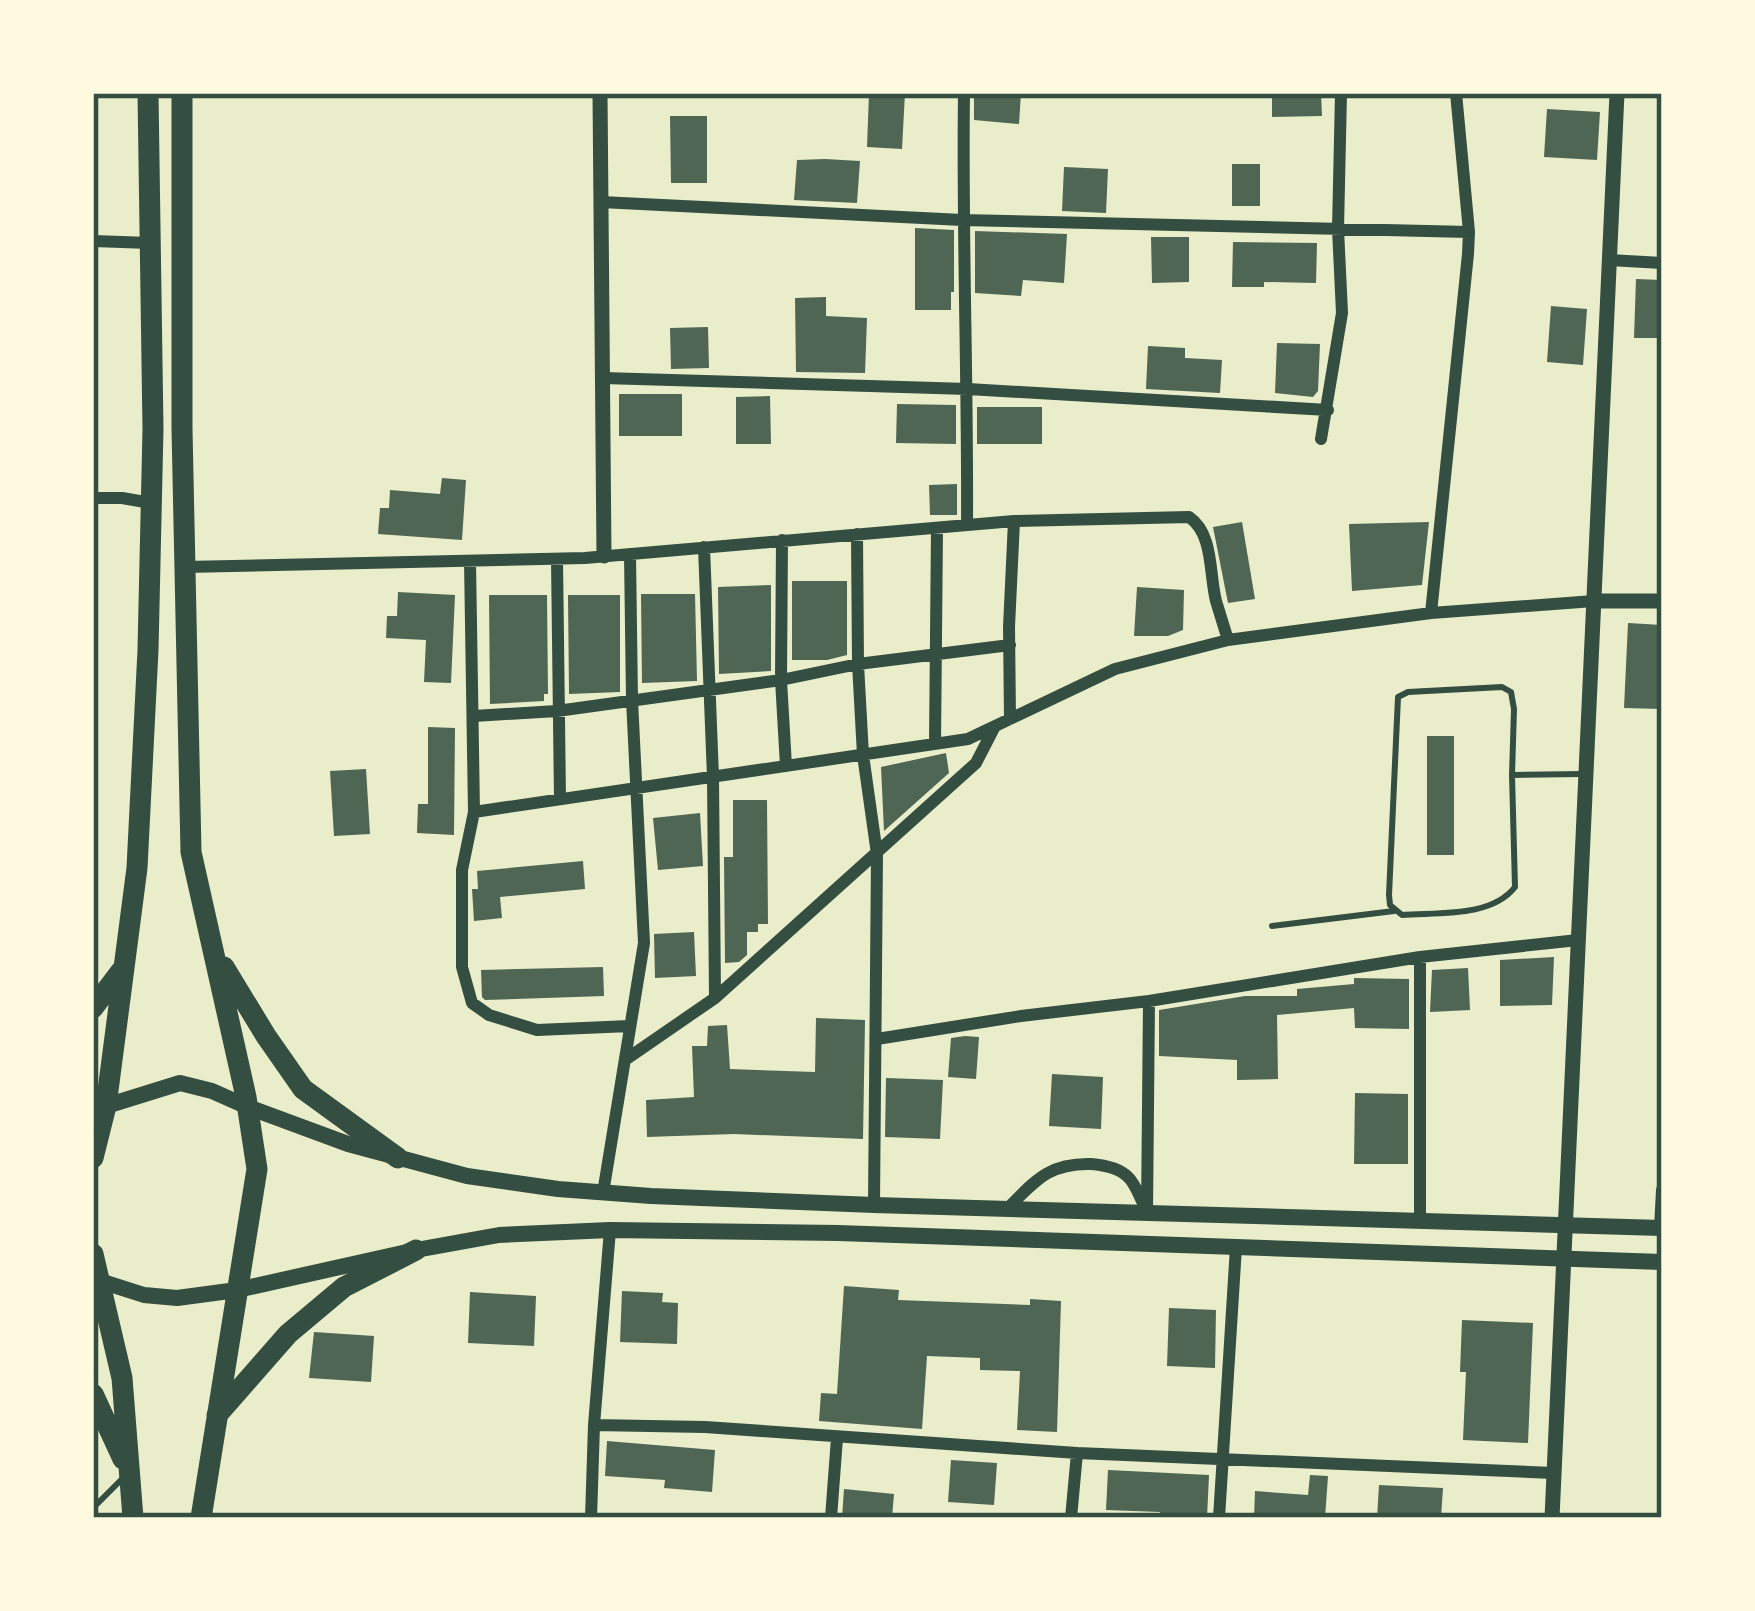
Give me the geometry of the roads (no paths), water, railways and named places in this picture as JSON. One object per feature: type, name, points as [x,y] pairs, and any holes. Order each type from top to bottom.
[{"type":"highway","points":[[93,1158],[137,868],[153,429],[148,93]]},
{"type":"highway","points":[[182,93],[191,852],[248,1107],[257,1169],[201,1518]]},
{"type":"highway","points":[[212,948],[303,1089],[398,1158]]},
{"type":"highway","points":[[93,1008],[125,966]]},
{"type":"highway","points":[[216,1416],[288,1334],[344,1287],[416,1250]]},
{"type":"highway","points":[[93,1254],[95,1280],[122,1378],[133,1518]]},
{"type":"highway","points":[[93,1394],[129,1472]]},
{"type":"main road","points":[[100,1107],[180,1083],[348,1144],[467,1176],[558,1189],[874,1204],[1661,1228]]},
{"type":"main road","points":[[95,1280],[177,1298],[237,1290],[499,1235],[610,1230],[838,1233],[1662,1262]]},
{"type":"street","points":[[600,93],[604,556]]},
{"type":"street","points":[[964,93],[967,525]]},
{"type":"street","points":[[1321,439],[1342,314],[1338,229],[1341,93]]},
{"type":"street","points":[[1431,614],[1469,232],[1456,93]]},
{"type":"street","points":[[1552,1518],[1617,93]]},
{"type":"street","points":[[601,202],[962,220],[1469,232]]},
{"type":"street","points":[[93,241],[150,243]]},
{"type":"street","points":[[1609,260],[1662,263]]},
{"type":"street","points":[[603,378],[968,388],[1328,410]]},
{"type":"street","points":[[93,498],[151,503]]},
{"type":"street","points":[[185,567],[557,559],[1014,521],[1189,517],[1205,538],[1228,640]]},
{"type":"street","points":[[1010,719],[1014,521]]},
{"type":"street","points":[[935,744],[937,528]]},
{"type":"street","points":[[856,534],[857,664],[877,854],[874,1204]]},
{"type":"street","points":[[782,540],[786,766]]},
{"type":"street","points":[[704,547],[715,998]]},
{"type":"street","points":[[603,1192],[644,944],[630,554]]},
{"type":"street","points":[[557,559],[560,799]]},
{"type":"street","points":[[470,561],[473,812],[462,870],[462,967],[472,1003],[489,1015],[537,1030],[630,1026]]},
{"type":"street","points":[[473,812],[968,739],[1114,669],[1228,640],[1431,614],[1594,601],[1662,601]]},
{"type":"street","points":[[474,716],[557,711],[781,680],[857,664],[1010,646]]},
{"type":"street","points":[[625,1060],[715,998],[877,854],[976,763],[994,728]]},
{"type":"street","points":[[877,1039],[1420,957],[1578,940]]},
{"type":"street","points":[[1420,957],[1420,1221]]},
{"type":"street","points":[[1148,1212],[1149,1001]]},
{"type":"street","points":[[1008,1208],[1039,1177],[1058,1166],[1091,1164],[1105,1165],[1128,1177],[1148,1212]]},
{"type":"street","points":[[1661,1228],[1662,1190]]},
{"type":"street","points":[[591,1518],[610,1230]]},
{"type":"street","points":[[1219,1518],[1236,1247]]},
{"type":"street","points":[[594,1426],[705,1427],[1077,1453],[1553,1473]]},
{"type":"street","points":[[831,1518],[837,1438]]},
{"type":"street","points":[[1070,1518],[1077,1453]]},
{"type":"lane","points":[[1272,926],[1394,911],[1482,908],[1508,896],[1515,887],[1514,709],[1511,692],[1502,687],[1408,692],[1398,697],[1389,896],[1394,911]]},
{"type":"lane","points":[[1512,775],[1586,774]]},
{"type":"lane","points":[[93,1508],[129,1472]]}]
